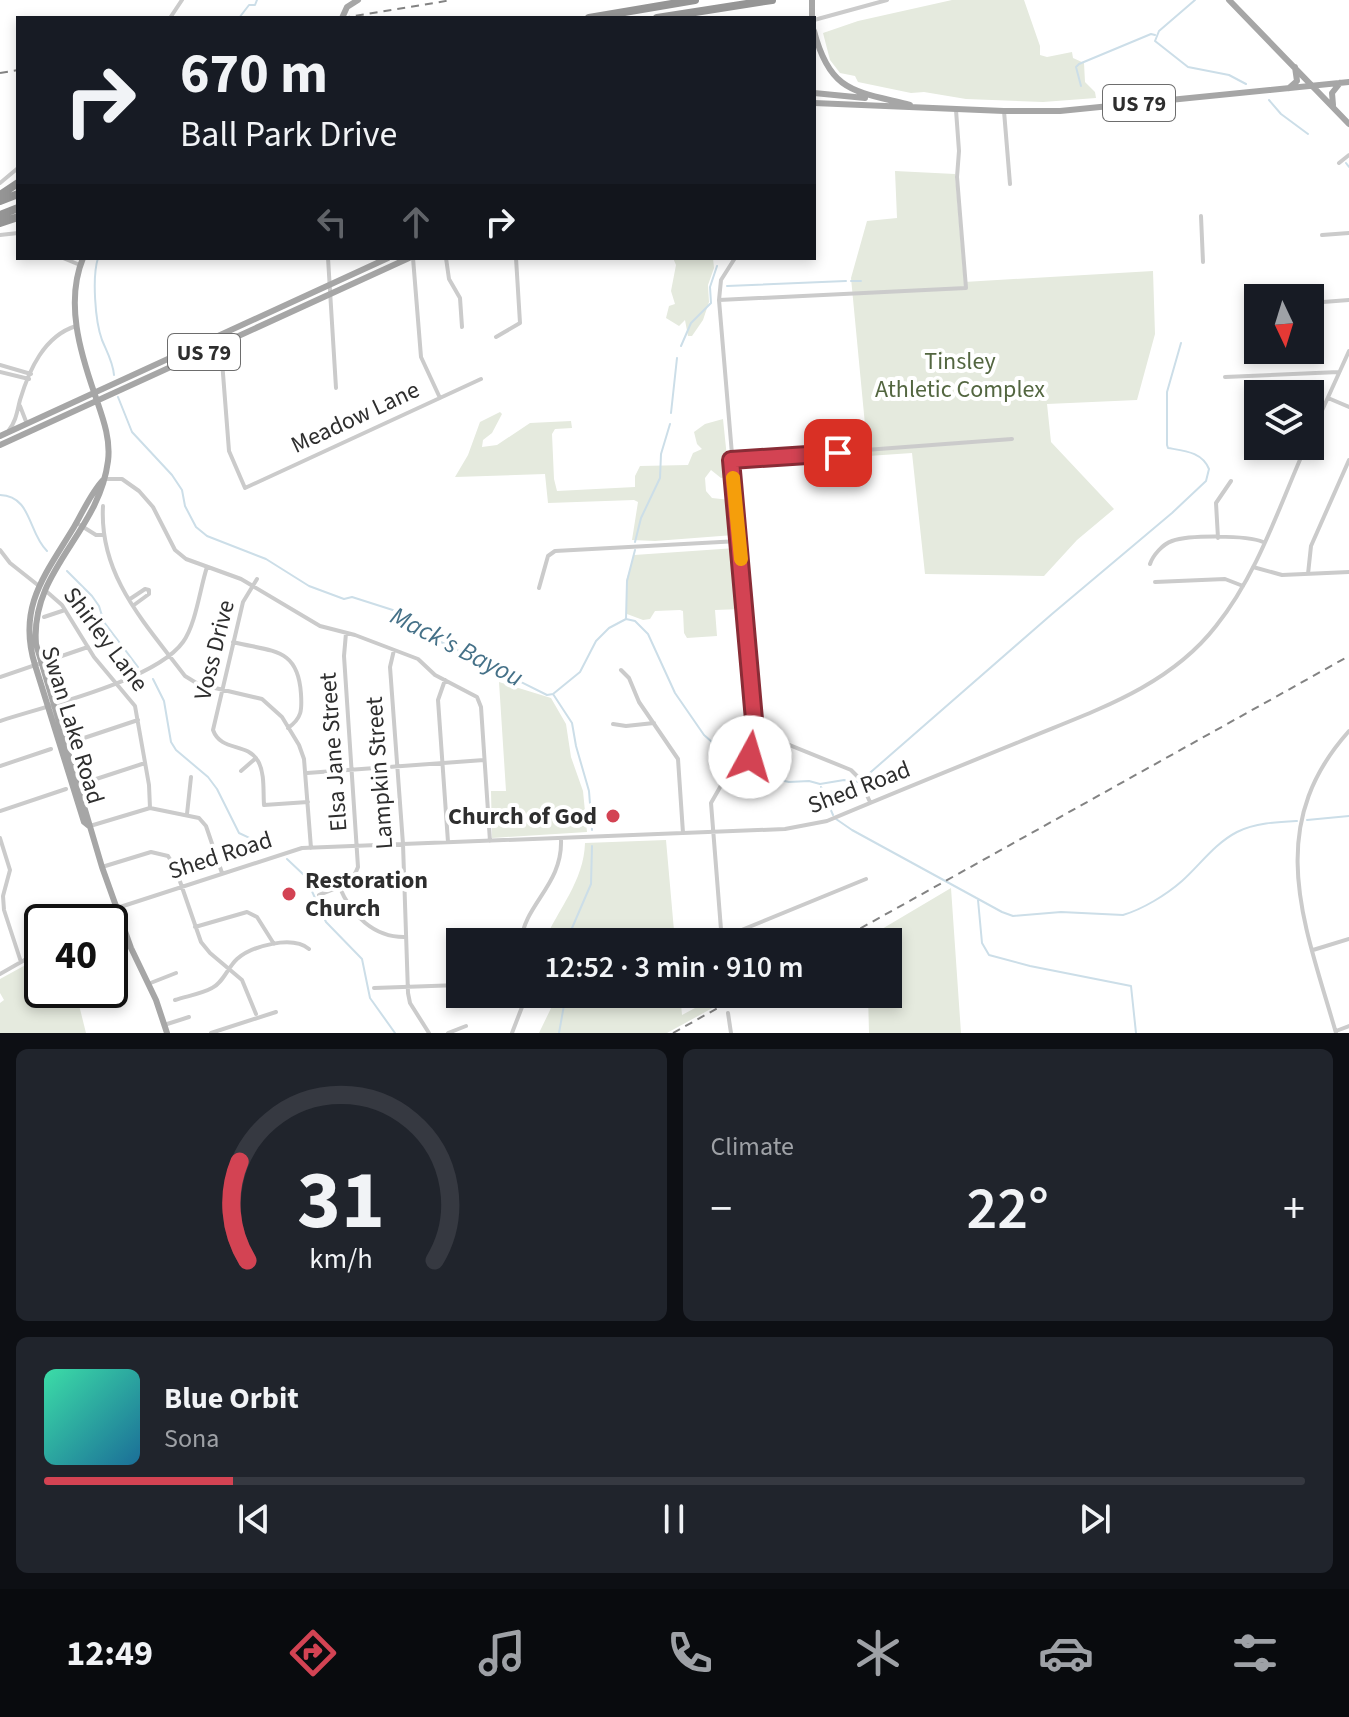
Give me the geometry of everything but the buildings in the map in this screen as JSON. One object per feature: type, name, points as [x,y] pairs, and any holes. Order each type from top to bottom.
[{"type":"highway","points":[[601,16],[695,0]]},
{"type":"highway","points":[[670,16],[772,0]]},
{"type":"main road","points":[[343,16],[347,7],[358,0]]},
{"type":"main road","points":[[1229,0],[1349,124]]},
{"type":"main road","points":[[816,37],[824,62],[843,83],[862,94],[910,105]]},
{"type":"main road","points":[[1288,88],[1297,81],[1295,67]]},
{"type":"main road","name":"US 79","points":[[816,103],[1004,111],[1079,110],[1349,82]]},
{"type":"main road","points":[[1334,108],[1332,93],[1341,83]]},
{"type":"main road","name":"US 79","points":[[816,93],[928,108]]},
{"type":"main road","name":"US 79","points":[[0,445],[221,344],[329,285],[384,260]]},
{"type":"main road","name":"US 79","points":[[2,436],[220,335],[330,294],[406,260]]},
{"type":"main road","points":[[41,587],[102,493],[108,463],[108,440],[76,326],[74,295],[82,262]]},
{"type":"main road","name":"Swan Lake Road","points":[[41,587],[35,624],[38,664],[84,822],[89,826],[116,904]]},
{"type":"main road","name":"Swan Lake Road","points":[[128,939],[167,1033]]},
{"type":"street","points":[[816,18],[887,0]]},
{"type":"street","points":[[719,300],[966,288],[957,177],[956,109]]},
{"type":"street","points":[[1004,111],[1010,184]]},
{"type":"street","points":[[1339,163],[1349,155]]},
{"type":"street","points":[[0,183],[16,170]]},
{"type":"street","points":[[1201,216],[1203,262]]},
{"type":"street","points":[[1322,235],[1349,233]]},
{"type":"street","points":[[328,260],[336,388]]},
{"type":"street","points":[[411,260],[421,357],[440,398]]},
{"type":"street","points":[[446,260],[449,279],[460,298],[462,327]]},
{"type":"street","points":[[496,337],[520,323],[516,260]]},
{"type":"street","points":[[721,928],[711,809],[713,797],[723,782],[750,757],[755,731],[719,300],[721,280],[734,260]]},
{"type":"street","points":[[378,263],[382,270]]},
{"type":"street","points":[[1324,302],[1349,300]]},
{"type":"street","points":[[2,436],[15,420],[30,376],[49,341],[76,326]]},
{"type":"street","points":[[220,335],[221,344]]},
{"type":"street","name":"Meadow Lane","points":[[221,344],[229,451],[245,488],[481,379]]},
{"type":"street","points":[[194,347],[197,355]]},
{"type":"street","points":[[1324,407],[1349,351]]},
{"type":"street","points":[[0,365],[30,376]]},
{"type":"street","points":[[0,372],[30,376]]},
{"type":"street","points":[[1225,377],[1339,372]]},
{"type":"street","points":[[1328,398],[1349,407]]},
{"type":"street","points":[[20,403],[27,424]]},
{"type":"street","points":[[731,460],[1012,439]]},
{"type":"street","name":"Shed Road","points":[[128,904],[286,852],[311,848],[807,827],[1105,706],[1170,671],[1200,644],[1243,586],[1300,460]]},
{"type":"street","points":[[1308,574],[1311,546],[1349,460]]},
{"type":"street","points":[[104,479],[122,479],[139,491],[153,507],[175,550],[186,559],[241,579],[320,626],[418,659],[445,680],[473,694],[480,701],[490,841]]},
{"type":"street","points":[[1218,538],[1216,503],[1231,481]]},
{"type":"street","points":[[103,506],[103,535],[112,570],[169,656],[191,681],[268,702],[288,728],[302,752],[311,848]]},
{"type":"street","points":[[80,525],[96,535],[103,535]]},
{"type":"street","points":[[1150,564],[1154,555],[1173,541],[1249,537],[1264,542]]},
{"type":"street","points":[[539,588],[548,556],[555,551],[739,541]]},
{"type":"street","points":[[0,550],[10,563],[41,587]]},
{"type":"street","points":[[0,721],[147,672],[169,656],[189,633],[207,567]]},
{"type":"street","points":[[1253,567],[1274,574],[1349,572]]},
{"type":"street","name":"Voss Drive","points":[[256,758],[221,743],[216,737],[214,723],[243,602],[257,579]]},
{"type":"street","points":[[1155,582],[1225,579],[1243,586]]},
{"type":"street","name":"Shirley Lane","points":[[41,587],[65,610],[88,647],[132,701],[138,720],[150,808]]},
{"type":"street","points":[[44,617],[65,610]]},
{"type":"street","name":"Elsa Jane Street","points":[[339,886],[352,880],[357,872],[358,846],[344,649],[346,633]]},
{"type":"street","points":[[233,642],[283,655],[296,666],[300,678],[302,712],[288,728]]},
{"type":"street","points":[[0,677],[88,647]]},
{"type":"street","name":"Lampkin Street","points":[[394,650],[391,675],[403,844],[408,987],[410,1003],[429,1033]]},
{"type":"street","points":[[621,670],[629,678],[639,702],[678,759],[683,833]]},
{"type":"street","points":[[445,680],[438,700],[448,842]]},
{"type":"street","points":[[75,741],[138,720]]},
{"type":"street","points":[[613,724],[654,723]]},
{"type":"street","points":[[755,731],[851,770],[862,782],[870,802]]},
{"type":"street","points":[[1349,731],[1316,780],[1298,838],[1298,892],[1312,950],[1336,1032],[1349,1026]]},
{"type":"street","points":[[0,766],[51,749]]},
{"type":"street","points":[[241,771],[256,758],[262,770],[264,805],[308,802]]},
{"type":"street","points":[[306,773],[484,760]]},
{"type":"street","points":[[90,781],[145,763]]},
{"type":"street","points":[[187,814],[191,777]]},
{"type":"street","points":[[0,811],[66,789]]},
{"type":"street","points":[[89,826],[150,808],[199,818],[206,826],[222,873]]},
{"type":"street","points":[[0,838],[10,874],[2,905],[21,962]]},
{"type":"street","points":[[524,928],[560,862],[561,838]]},
{"type":"street","points":[[102,867],[143,853],[162,853],[174,863],[205,948],[245,985],[256,1014]]},
{"type":"street","points":[[750,928],[866,879]]},
{"type":"street","points":[[319,895],[339,886],[352,911],[379,933],[387,937],[406,937]]},
{"type":"street","points":[[195,927],[247,912],[257,917],[274,944]]},
{"type":"street","points":[[1312,950],[1349,939]]},
{"type":"street","points":[[175,1000],[213,988],[243,955],[274,944],[294,941],[309,949]]},
{"type":"street","points":[[0,974],[24,960]]},
{"type":"street","points":[[148,984],[176,973]]},
{"type":"street","points":[[374,988],[446,986]]},
{"type":"street","points":[[512,1033],[522,1008]]},
{"type":"street","points":[[211,1033],[276,1012]]},
{"type":"street","points":[[728,1013],[731,1033]]},
{"type":"street","points":[[164,1025],[189,1017]]},
{"type":"street","points":[[448,1033],[466,1026]]},
{"type":"green space","points":[[952,0],[1024,0],[1040,46],[1040,55],[1047,57],[1072,52],[1073,58],[1084,63],[1085,82],[1095,92],[1096,98],[1043,102],[911,93],[858,82],[855,76],[840,73],[830,60],[823,33],[858,21]]},
{"type":"green space","name":"Tinsley Athletic Complex","points":[[895,171],[955,174],[964,282],[1153,271],[1155,334],[1137,400],[1047,404],[1051,442],[1114,509],[1077,540],[1044,576],[925,574],[912,453],[868,456],[851,278],[867,221],[897,218]]},
{"type":"green space","points":[[674,260],[713,260],[714,268],[708,285],[709,302],[703,320],[692,336],[688,336],[685,320],[679,326],[666,318],[669,306],[675,304],[671,291],[676,265]]},
{"type":"green space","points":[[500,412],[502,414],[492,433],[483,440],[482,447],[497,445],[530,423],[571,421],[572,428],[555,429],[552,434],[557,491],[635,487],[635,476],[640,466],[688,465],[693,453],[702,449],[694,432],[705,424],[723,419],[729,477],[721,478],[711,470],[705,478],[706,491],[712,498],[730,500],[734,535],[632,540],[638,502],[634,500],[548,503],[545,474],[455,477],[468,455],[480,422]]},
{"type":"green space","points":[[736,548],[742,609],[715,610],[717,636],[687,638],[683,611],[680,610],[655,611],[650,619],[643,620],[627,614],[626,581],[634,555]]},
{"type":"green space","points":[[499,682],[551,698],[566,724],[571,757],[583,791],[587,832],[492,838],[491,791],[506,791]]},
{"type":"green space","points":[[666,840],[674,928],[551,928],[580,870],[585,843]]},
{"type":"green space","points":[[951,888],[961,1033],[869,1033],[868,1008],[902,1008],[902,928],[884,928]]},
{"type":"green space","points":[[24,966],[24,1008],[80,1008],[86,1033],[0,1033],[0,1003],[4,1000],[0,993],[0,979]]},
{"type":"green space","points":[[551,1008],[681,1008],[682,1015],[695,1008],[712,1008],[667,1033],[539,1033]]},
{"type":"waterway","name":"Mack's Bayou","points":[[241,16],[257,0]]},
{"type":"waterway","points":[[1195,0],[1159,31],[1155,41],[1188,67],[1229,75],[1246,84]]},
{"type":"waterway","points":[[1081,86],[1076,67],[1079,64],[1155,35]]},
{"type":"waterway","points":[[1269,100],[1281,114],[1308,134]]},
{"type":"waterway","points":[[1346,163],[1349,167]]},
{"type":"waterway","name":"Mack's Bayou","points":[[98,260],[95,299],[98,322],[114,375]]},
{"type":"waterway","points":[[681,346],[691,323],[711,303],[710,287],[717,266]]},
{"type":"waterway","points":[[727,286],[846,281]]},
{"type":"waterway","points":[[851,281],[861,281]]},
{"type":"waterway","points":[[864,778],[1206,481],[1209,469],[1202,459],[1192,453],[1168,448],[1167,445],[1167,392],[1181,343]]},
{"type":"waterway","points":[[671,413],[677,358]]},
{"type":"waterway","name":"Mack's Bayou","points":[[118,397],[132,432],[172,475],[182,490],[185,506],[196,527],[207,536],[266,559],[309,586],[344,599],[352,597],[399,612],[423,633],[547,695],[553,694],[572,723],[589,791],[592,830]]},
{"type":"waterway","points":[[635,542],[641,518],[660,478],[661,454],[670,424]]},
{"type":"waterway","name":"Mack's Bayou","points":[[0,495],[10,497],[24,508],[47,551]]},
{"type":"waterway","points":[[626,619],[627,581],[635,550]]},
{"type":"waterway","name":"Mack's Bayou","points":[[67,571],[92,596],[104,622],[138,667]]},
{"type":"waterway","points":[[553,694],[580,672],[596,641],[609,628],[626,619],[635,621],[648,634],[675,693],[704,735],[736,763]]},
{"type":"waterway","name":"Mack's Bayou","points":[[153,679],[164,701],[171,742],[176,750],[208,777],[239,833],[273,849]]},
{"type":"waterway","points":[[751,774],[789,782],[858,782]]},
{"type":"waterway","points":[[821,787],[833,815]]},
{"type":"waterway","points":[[1307,820],[1349,816]]},
{"type":"waterway","points":[[836,819],[1013,916],[1061,912],[1123,915],[1169,891],[1237,832],[1259,825],[1297,821]]},
{"type":"waterway","name":"Mack's Bayou","points":[[572,928],[591,884],[592,846]]},
{"type":"waterway","name":"Mack's Bayou","points":[[287,859],[305,876],[326,922],[362,959],[370,998],[395,1033]]},
{"type":"waterway","points":[[978,900],[982,943],[989,955],[1131,986],[1136,1033]]},
{"type":"waterway","name":"Mack's Bayou","points":[[559,1033],[563,1008]]},
{"type":"railway","points":[[354,16],[452,0]]},
{"type":"railway","points":[[0,73],[16,70]]},
{"type":"railway","points":[[861,928],[1349,656]]},
{"type":"railway","points":[[673,1033],[718,1008]]},
{"type":"slow traffic","points":[[733,478],[741,559]]},
{"type":"place","name":"Church of God","points":[[613,816]]},
{"type":"place","name":"Restoration Church","points":[[289,894]]},
{"type":"route","points":[[750,757],[756,739],[731,460],[838,453]]}]
